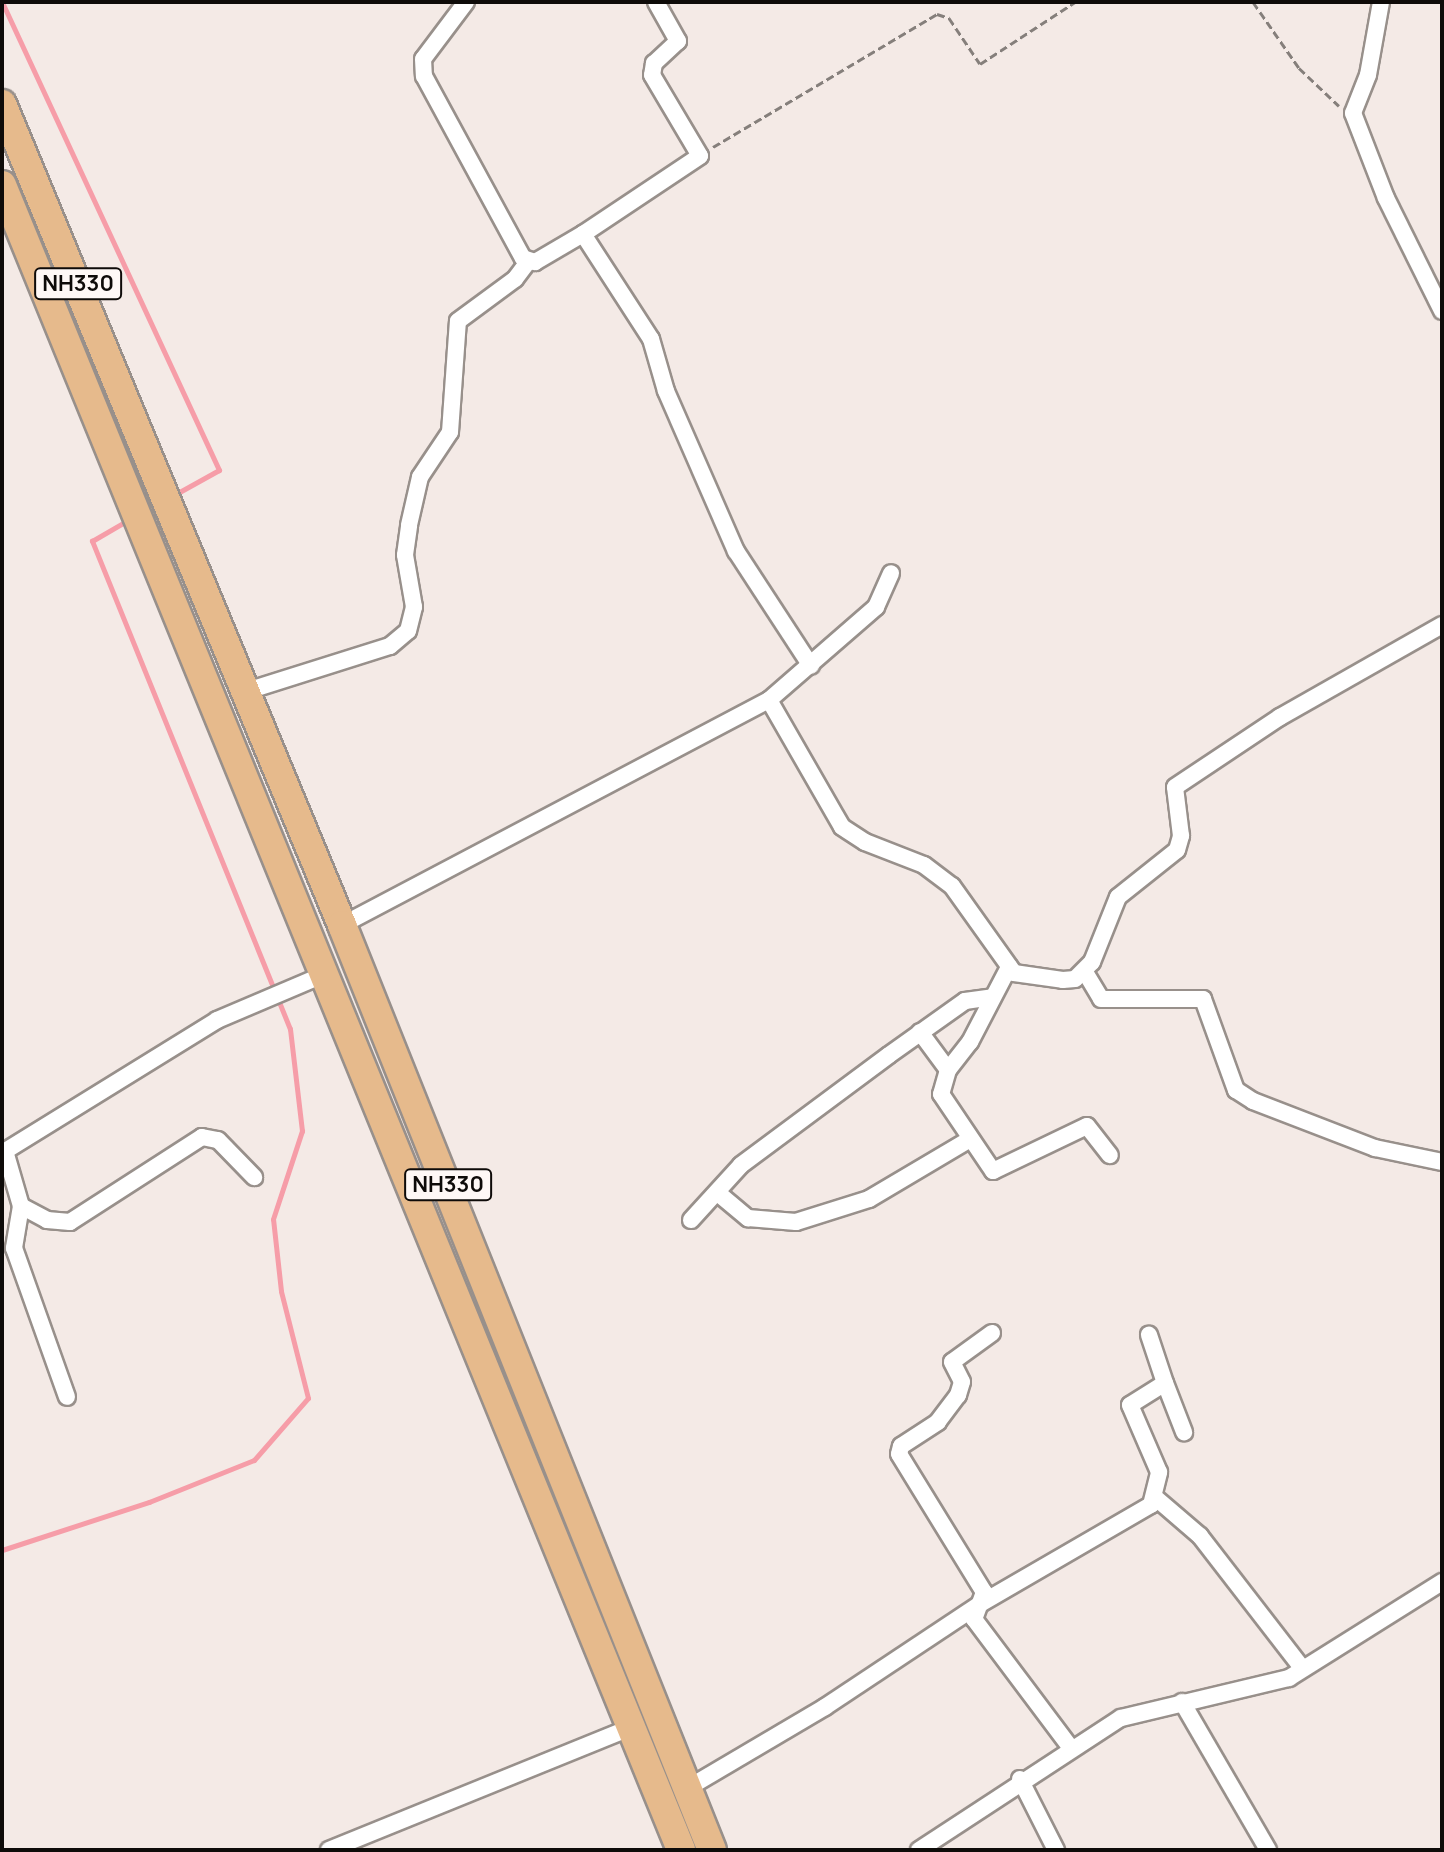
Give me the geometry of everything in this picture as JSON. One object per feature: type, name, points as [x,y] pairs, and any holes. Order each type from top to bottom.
[{"type":"highway","name":"NH330","points":[[2,104],[247,691],[712,1850]]},
{"type":"highway","name":"NH330","points":[[2,185],[143,538],[681,1850]]},
{"type":"street","points":[[466,2],[430,48],[422,68],[528,262]]},
{"type":"street","points":[[247,691],[390,646],[408,631],[414,621],[405,555],[409,525],[420,477],[450,432],[458,321],[515,279],[528,262],[583,234],[700,156],[652,75],[654,63],[678,41],[656,2]]},
{"type":"street","points":[[1381,2],[1368,75],[1353,115],[1386,198],[1442,311]]},
{"type":"street","points":[[583,234],[651,339],[666,391],[736,551],[811,666]]},
{"type":"street","points":[[342,925],[769,700],[876,607],[891,573]]},
{"type":"street","points":[[769,700],[842,827],[865,842],[924,865],[952,886],[1009,967],[1024,976],[1063,980],[1085,972],[1118,897],[1181,844],[1175,787],[1280,717],[1442,625]]},
{"type":"street","points":[[1009,967],[948,1070],[941,1094],[993,1171],[1087,1126],[1110,1155]]},
{"type":"street","points":[[1085,972],[1101,999],[1203,999],[1236,1090],[1253,1101],[1375,1148],[1442,1162]]},
{"type":"street","points":[[67,1397],[14,1248],[21,1206],[4,1152],[217,1020],[323,975]]},
{"type":"street","points":[[691,1220],[751,1157],[920,1032],[965,1001],[993,997]]},
{"type":"street","points":[[920,1032],[948,1070]]},
{"type":"street","points":[[21,1206],[47,1220],[70,1222],[202,1137],[218,1140],[254,1177]]},
{"type":"street","points":[[719,1194],[748,1218],[796,1222],[869,1199],[970,1139]]},
{"type":"street","points":[[992,1333],[952,1362],[962,1387],[942,1417],[899,1449],[984,1592],[974,1619],[1071,1748]]},
{"type":"street","points":[[1149,1335],[1184,1432]]},
{"type":"street","points":[[1157,1499],[1159,1472],[1130,1405],[1165,1383]]},
{"type":"street","points":[[686,1789],[825,1707],[980,1604],[1157,1499]]},
{"type":"street","points":[[1157,1499],[1200,1536],[1302,1668]]},
{"type":"street","points":[[919,1850],[1020,1779],[1121,1718],[1277,1682],[1442,1582]]},
{"type":"street","points":[[1182,1702],[1268,1850]]},
{"type":"street","points":[[329,1850],[632,1727]]},
{"type":"street","points":[[1020,1779],[1056,1850]]},
{"type":"path","points":[[700,156],[937,14],[949,18],[980,64],[1075,2]]},
{"type":"path","points":[[1253,2],[1299,68],[1320,91],[1353,115]]},
{"type":"waterway","points":[[2,2],[219,470],[174,495]]},
{"type":"waterway","points":[[2,1550],[149,1502],[254,1460],[308,1398],[281,1291],[273,1219],[302,1131],[290,1029],[92,541],[130,519]]}]
